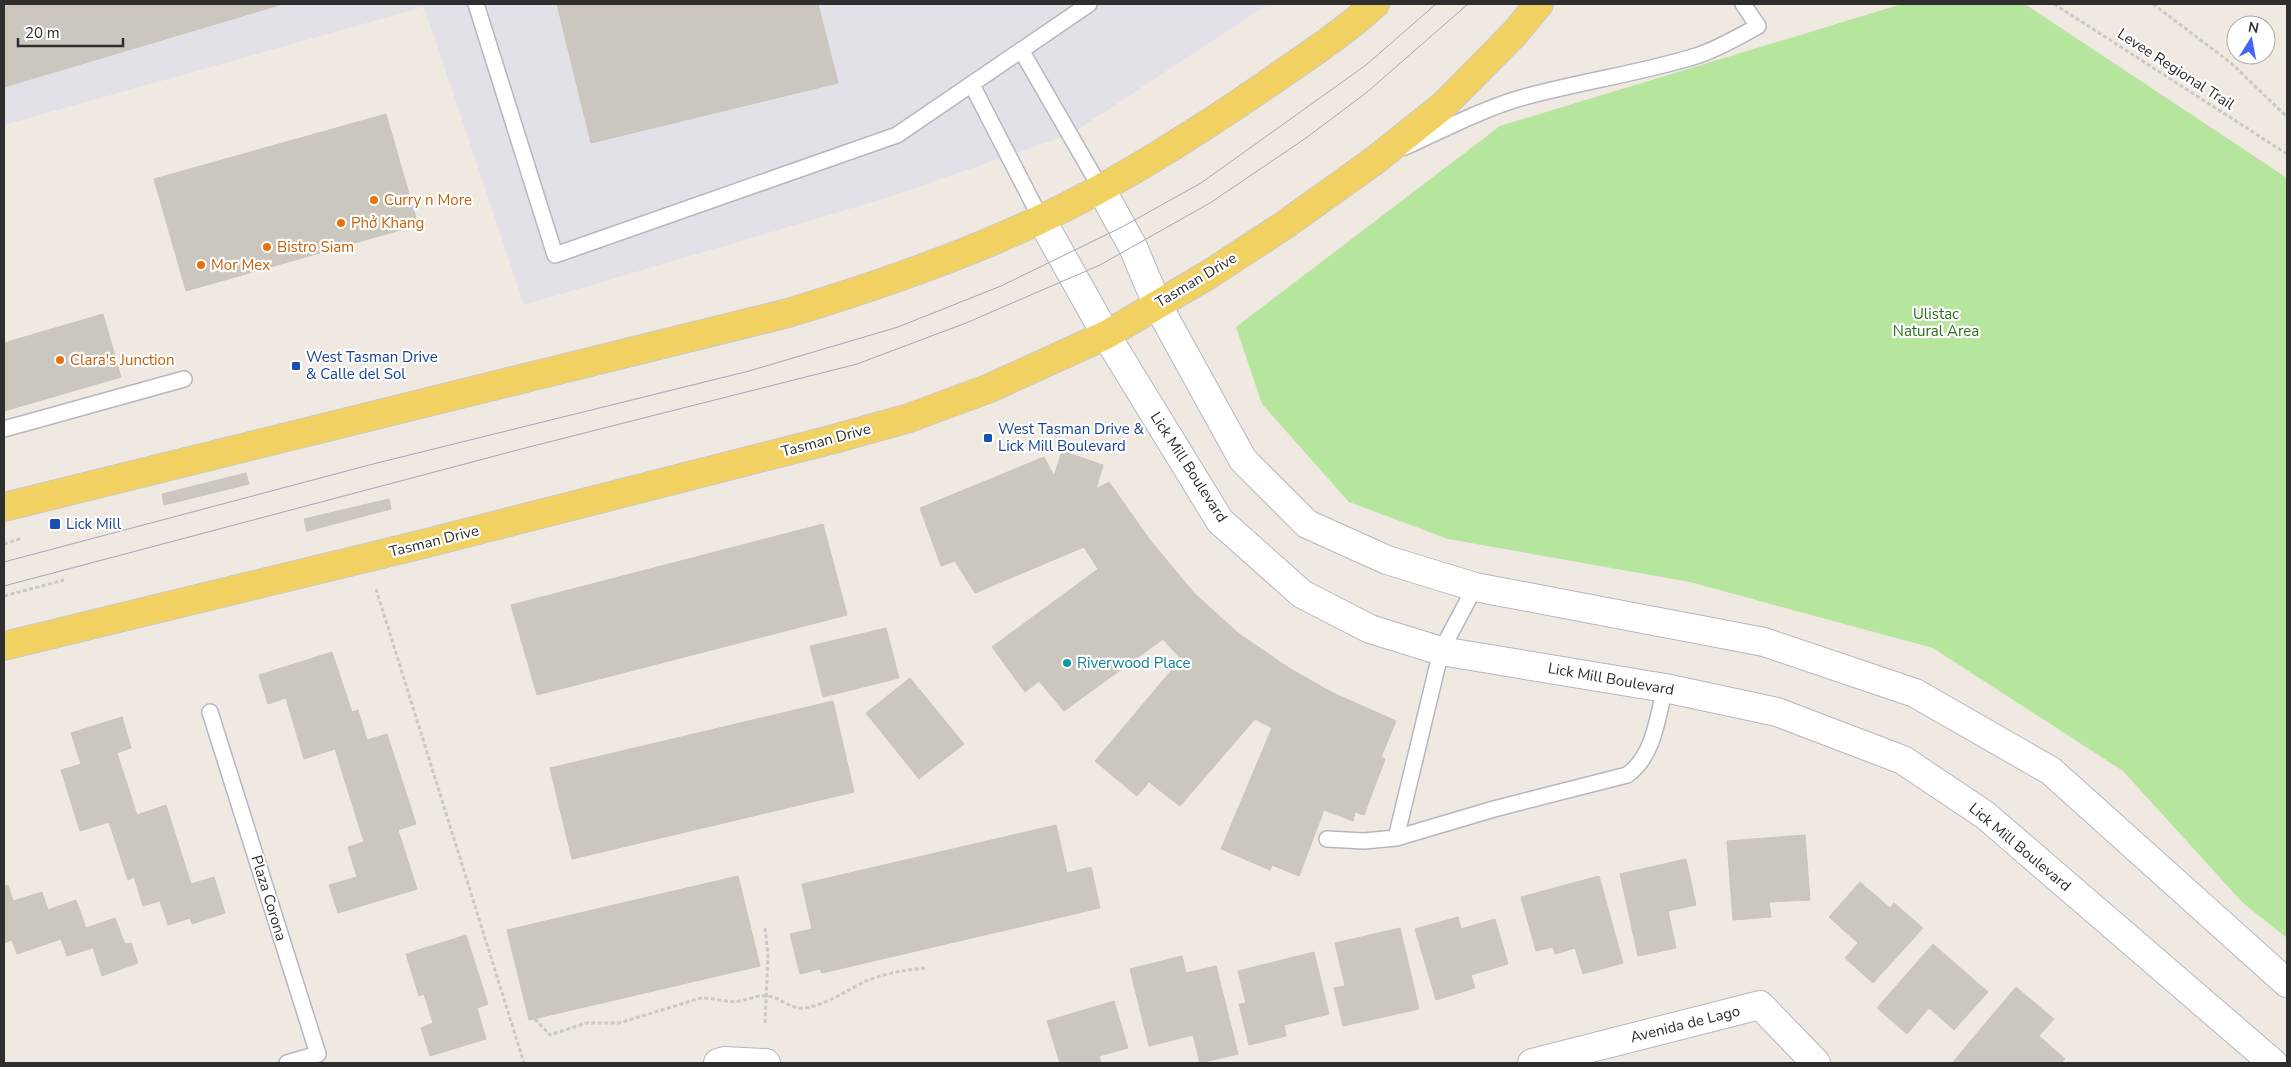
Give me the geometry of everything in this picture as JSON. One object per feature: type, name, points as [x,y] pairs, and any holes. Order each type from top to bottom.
[{"type":"main road","points":[[4,508],[788,313],[864,290],[935,264],[1041,219],[1212,122],[1301,60],[1375,4]]},
{"type":"main road","name":"Tasman Drive","points":[[4,646],[419,545],[852,434],[908,418],[990,388],[1106,335],[1208,275],[1283,226],[1374,161],[1444,105],[1514,34],[1539,4]]},
{"type":"main road","points":[[1100,187],[1133,247],[1157,304],[1244,460],[1307,524],[1387,560],[1475,588],[1764,642],[1915,693],[2051,771],[2287,983]]},
{"type":"main road","name":"Lick Mill Boulevard","points":[[1041,219],[1106,335],[1220,521],[1302,594],[1370,629],[1441,651],[1665,688],[1777,712],[1903,760],[1985,815],[2273,1063]]},
{"type":"main road","name":"Avenida de Lago","points":[[1532,1063],[1760,1005],[1816,1063]]},
{"type":"main road","points":[[718,1063],[724,1061],[766,1063]]},
{"type":"lane","points":[[476,4],[555,255],[897,135],[1089,4]]},
{"type":"lane","points":[[1374,161],[1487,110],[1526,96],[1697,56],[1727,44],[1758,26],[1743,4]]},
{"type":"lane","points":[[1021,50],[1100,187]]},
{"type":"lane","points":[[972,85],[1041,219]]},
{"type":"lane","points":[[4,429],[184,379]]},
{"type":"lane","points":[[1396,838],[1441,651],[1475,588]]},
{"type":"lane","points":[[1328,839],[1364,841],[1396,838],[1627,775],[1638,767],[1647,755],[1665,688]]},
{"type":"lane","name":"Plaza Corona","points":[[210,712],[318,1054],[287,1063]]},
{"type":"path","name":"Levee Regional Trail","points":[[2054,4],[2287,154]]},
{"type":"path","name":"Levee Regional Trail","points":[[2153,4],[2231,62],[2287,117]]},
{"type":"path","points":[[4,544],[26,537]]},
{"type":"path","points":[[4,596],[64,580]]},
{"type":"path","points":[[374,584],[524,1063]]},
{"type":"path","points":[[765,928],[768,955],[765,1025]]},
{"type":"path","points":[[535,1019],[550,1035],[586,1023],[619,1023],[701,998],[738,1002],[765,996],[779,999],[788,1006],[803,1008],[826,1002],[876,978],[898,970],[925,968]]},
{"type":"shaded area","points":[[4,4],[1268,4],[1071,134],[883,199],[524,305],[424,7],[4,125]]},
{"type":"green space","name":"Ulistac Natural Area","points":[[1902,4],[2025,4],[2287,178],[2287,938],[2243,903],[2123,771],[1933,648],[1690,582],[1448,539],[1349,502],[1262,404],[1236,327],[1500,126]]},
{"type":"building","points":[[4,4],[283,4],[4,87]]},
{"type":"building","points":[[557,4],[818,4],[838,83],[591,143]]},
{"type":"building","points":[[386,114],[418,225],[186,291],[154,179]]},
{"type":"building","name":"Clara's Junction","points":[[103,314],[121,377],[4,411],[4,343]]},
{"type":"building","name":"Riverwood Place","points":[[1062,451],[1103,465],[1096,489],[1109,482],[1150,540],[1194,593],[1238,633],[1289,668],[1331,692],[1396,721],[1381,757],[1385,759],[1364,815],[1355,812],[1353,821],[1324,810],[1299,876],[1272,865],[1270,870],[1221,849],[1272,728],[1255,719],[1180,806],[1149,782],[1137,796],[1095,761],[1181,659],[1163,639],[1064,711],[1039,681],[1025,692],[992,647],[1098,569],[1084,547],[975,593],[955,561],[941,566],[920,508],[1044,457],[1054,476]]},
{"type":"building","points":[[246,473],[249,484],[164,505],[162,494]]},
{"type":"building","points":[[389,499],[391,509],[307,531],[304,519]]},
{"type":"building","points":[[823,524],[847,615],[537,695],[511,605]]},
{"type":"building","points":[[886,628],[899,678],[823,697],[810,646]]},
{"type":"building","points":[[332,652],[352,712],[358,710],[367,740],[387,734],[416,824],[398,830],[417,889],[338,913],[329,885],[357,877],[348,847],[364,842],[335,749],[304,759],[286,698],[268,704],[259,675]]},
{"type":"building","points":[[910,678],[964,744],[919,779],[866,713]]},
{"type":"building","points":[[833,701],[854,792],[572,859],[550,768]]},
{"type":"building","points":[[122,717],[131,748],[117,753],[137,815],[166,805],[191,884],[214,877],[225,913],[192,924],[190,918],[168,925],[160,901],[143,906],[134,877],[128,880],[109,822],[80,831],[61,770],[81,764],[71,733]]},
{"type":"building","points":[[1056,825],[1067,873],[1091,867],[1100,908],[822,973],[820,969],[800,974],[790,934],[812,929],[802,884]]},
{"type":"building","points":[[1805,835],[1810,900],[1769,902],[1771,917],[1733,920],[1727,841]]},
{"type":"building","points":[[1686,859],[1696,905],[1668,911],[1676,948],[1638,956],[1620,874]]},
{"type":"building","points":[[738,876],[760,966],[529,1020],[507,930]]},
{"type":"building","points":[[1599,876],[1623,963],[1583,974],[1575,948],[1555,954],[1553,947],[1536,951],[1521,897]]},
{"type":"building","points":[[1860,882],[1890,908],[1894,903],[1923,928],[1873,983],[1845,958],[1858,943],[1829,917]]},
{"type":"building","points":[[8,885],[13,901],[42,892],[48,910],[76,900],[86,928],[115,918],[125,944],[131,943],[138,963],[102,976],[93,948],[67,956],[61,939],[17,954],[12,940],[4,943],[4,887]]},
{"type":"building","points":[[1458,917],[1461,929],[1495,919],[1508,964],[1471,975],[1475,988],[1436,1000],[1415,929]]},
{"type":"building","points":[[1400,928],[1419,1009],[1343,1026],[1334,988],[1345,986],[1335,943]]},
{"type":"building","points":[[466,935],[488,1004],[477,1008],[486,1039],[430,1056],[421,1028],[433,1023],[424,994],[419,996],[406,954]]},
{"type":"building","points":[[1933,944],[1988,992],[1954,1030],[1929,1008],[1907,1034],[1877,1008]]},
{"type":"building","points":[[1314,952],[1329,1014],[1284,1025],[1286,1036],[1249,1045],[1239,1004],[1246,1003],[1238,971]]},
{"type":"building","points":[[1182,956],[1186,973],[1216,966],[1238,1054],[1200,1063],[1193,1035],[1149,1046],[1130,969]]},
{"type":"building","points":[[2016,987],[2054,1019],[2039,1036],[2065,1059],[2061,1063],[1952,1063]]},
{"type":"building","points":[[1114,1001],[1128,1048],[1099,1056],[1101,1063],[1060,1063],[1047,1021]]},
{"type":"tram line","points":[[4,562],[373,464],[749,371],[898,327],[1001,286],[1122,227],[1201,183],[1366,65],[1436,4]]},
{"type":"tram line","points":[[4,586],[525,448],[857,364],[966,323],[1100,265],[1210,203],[1306,138],[1366,93],[1468,4]]},
{"type":"place","name":"Curry n More","points":[[374,200]]},
{"type":"place","name":"Phở Khang","points":[[341,223]]},
{"type":"place","name":"Bistro Siam","points":[[267,247]]},
{"type":"place","name":"Mor Mex","points":[[201,265]]},
{"type":"place","name":"Clara's Junction","points":[[60,360]]},
{"type":"place","name":"West Tasman Drive & Calle del Sol","points":[[296,366]]},
{"type":"place","name":"West Tasman Drive & Lick Mill Boulevard","points":[[988,438]]},
{"type":"place","name":"Lick Mill","points":[[55,524]]},
{"type":"place","name":"Riverwood Place","points":[[1067,663]]}]
